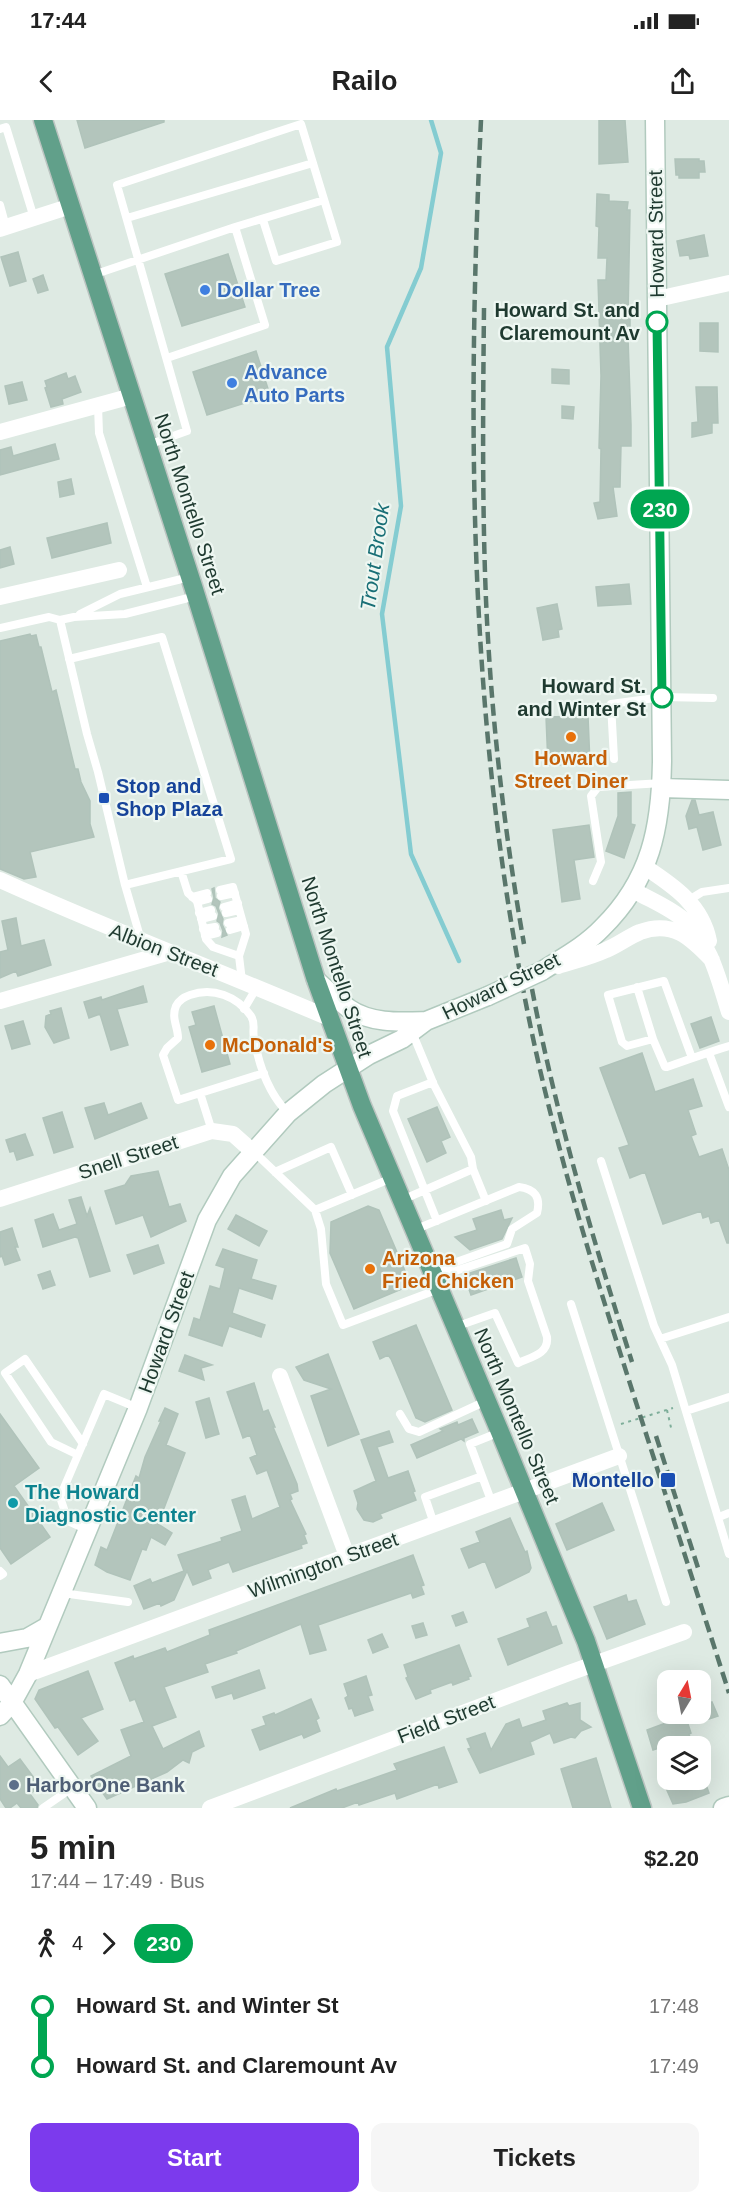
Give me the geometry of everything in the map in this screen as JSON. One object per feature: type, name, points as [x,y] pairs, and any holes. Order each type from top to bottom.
[{"type":"main road","name":"North Montello Street","points":[[44,120],[329,1018],[401,1200],[500,1432],[595,1664],[642,1808]]},
{"type":"main road","name":"Howard Street","points":[[6,1709],[28,1674],[88,1530],[138,1408],[207,1220],[222,1190],[252,1150],[288,1113],[347,1068],[419,1026],[542,971],[581,945],[601,929],[633,890],[645,867],[655,839],[662,785],[655,120]]},
{"type":"main road","points":[[662,785],[729,790]]},
{"type":"main road","points":[[316,980],[349,1008],[371,1018],[419,1026]]},
{"type":"main road","points":[[0,1643],[27,1638],[48,1626]]},
{"type":"main road","points":[[0,1685],[6,1709],[73,1788],[87,1808]]},
{"type":"main road","points":[[723,1808],[729,1806]]},
{"type":"street","points":[[3,228],[71,206]]},
{"type":"street","points":[[657,298],[729,283]]},
{"type":"street","points":[[0,432],[132,396]]},
{"type":"street","points":[[0,597],[119,570]]},
{"type":"street","points":[[645,867],[668,882],[689,900],[707,935],[712,960],[729,1012]]},
{"type":"street","name":"Albion Street","points":[[0,880],[78,916],[329,1018]]},
{"type":"street","points":[[633,890],[685,920],[696,933],[712,960]]},
{"type":"street","points":[[542,971],[607,950],[639,932],[654,929],[681,932],[694,941],[712,960]]},
{"type":"street","points":[[0,1001],[170,952]]},
{"type":"street","points":[[212,1131],[233,1134],[252,1150]]},
{"type":"street","name":"Snell Street","points":[[0,1199],[212,1131]]},
{"type":"street","points":[[280,1376],[347,1556]]},
{"type":"street","name":"Wilmington Street","points":[[28,1674],[619,1456]]},
{"type":"street","name":"Field Street","points":[[210,1808],[684,1632]]},
{"type":"lane","points":[[148,445],[187,431],[117,185],[301,124],[337,242],[276,261],[263,220]]},
{"type":"lane","points":[[3,126],[34,218]]},
{"type":"lane","points":[[127,218],[313,163]]},
{"type":"lane","points":[[93,275],[235,227],[324,200]]},
{"type":"lane","points":[[0,205],[3,228]]},
{"type":"lane","points":[[167,358],[265,324],[235,227]]},
{"type":"lane","points":[[98,406],[99,433],[147,587]]},
{"type":"lane","points":[[0,628],[49,617],[60,620],[74,616],[120,594],[190,577]]},
{"type":"lane","points":[[74,616],[125,614],[196,596]]},
{"type":"lane","points":[[60,620],[125,885],[141,940]]},
{"type":"lane","points":[[69,658],[162,637],[231,860],[125,885]]},
{"type":"lane","points":[[614,759],[611,704],[662,697],[713,698]]},
{"type":"lane","points":[[593,880],[601,862],[591,796],[598,787],[662,785]]},
{"type":"lane","points":[[181,871],[186,889],[195,899],[204,932],[213,946],[239,956]]},
{"type":"lane","points":[[689,900],[702,892],[729,888]]},
{"type":"lane","points":[[221,893],[234,890],[243,923],[245,939],[239,956],[250,984],[244,1009]]},
{"type":"lane","points":[[195,899],[208,896]]},
{"type":"lane","points":[[225,910],[239,906]]},
{"type":"lane","points":[[200,916],[212,913]]},
{"type":"lane","points":[[229,926],[243,923]]},
{"type":"lane","points":[[204,932],[216,930]]},
{"type":"lane","points":[[653,1039],[627,1046],[622,1042],[607,997],[609,994],[662,980],[666,983],[692,1058]]},
{"type":"lane","points":[[637,987],[663,1066],[667,1067],[729,1046]]},
{"type":"lane","points":[[264,1073],[178,1100],[163,1055],[178,1038],[174,1018],[176,1007],[182,998],[211,991],[225,996],[244,1009],[252,1018],[253,1036],[270,1090],[277,1103],[288,1113]]},
{"type":"lane","points":[[419,1026],[433,1082],[471,1157],[473,1169],[486,1201]]},
{"type":"lane","points":[[709,1053],[729,1107]]},
{"type":"lane","points":[[433,1082],[397,1096],[393,1111],[437,1221]]},
{"type":"lane","points":[[200,1093],[212,1131]]},
{"type":"lane","points":[[275,1172],[331,1148],[352,1195]]},
{"type":"lane","points":[[252,1150],[315,1210],[321,1229],[326,1284],[343,1325],[507,1244],[512,1229],[537,1213],[539,1204],[537,1195],[529,1188],[519,1187],[414,1231]]},
{"type":"lane","points":[[602,1161],[660,1339],[672,1365],[729,1554]]},
{"type":"lane","points":[[401,1200],[473,1169]]},
{"type":"lane","points":[[315,1210],[392,1178]]},
{"type":"lane","points":[[435,1279],[525,1248],[530,1264],[528,1281],[548,1341],[544,1352],[518,1363],[495,1313],[455,1327]]},
{"type":"lane","points":[[571,1304],[666,1602]]},
{"type":"lane","points":[[660,1339],[729,1317]]},
{"type":"lane","points":[[78,1455],[51,1442],[6,1373],[24,1359],[82,1444]]},
{"type":"lane","points":[[88,1530],[68,1521],[60,1497],[104,1394],[138,1408]]},
{"type":"lane","points":[[685,1407],[729,1397]]},
{"type":"lane","points":[[400,1414],[409,1429],[418,1432],[487,1401]]},
{"type":"lane","points":[[492,1503],[470,1444],[500,1432]]},
{"type":"lane","points":[[434,1524],[425,1497],[482,1476]]},
{"type":"lane","points":[[719,1516],[729,1513]]},
{"type":"lane","points":[[0,1571],[3,1574],[0,1576]]},
{"type":"lane","points":[[62,1593],[128,1602]]},
{"type":"lane","points":[[43,1808],[73,1788]]},
{"type":"path","points":[[610,1427],[666,1410],[685,1407]]},
{"type":"path","points":[[666,1410],[672,1432]]},
{"type":"building","points":[[77,120],[164,120],[164,122],[85,148]]},
{"type":"building","points":[[599,120],[625,120],[628,162],[599,164]]},
{"type":"building","points":[[675,159],[704,161],[705,172],[699,172],[699,178],[679,178],[679,175],[676,175]]},
{"type":"building","points":[[597,194],[609,195],[609,201],[628,202],[627,210],[630,210],[628,316],[630,316],[630,338],[628,338],[631,425],[631,446],[621,446],[620,487],[613,487],[617,516],[598,519],[594,503],[600,502],[601,449],[599,448],[601,376],[598,280],[606,280],[607,258],[598,258]]},
{"type":"building","points":[[704,235],[708,256],[690,259],[689,255],[680,256],[677,241]]},
{"type":"building","points":[[18,252],[26,281],[10,286],[1,257]]},
{"type":"building","name":"Dollar Tree","points":[[228,254],[245,307],[182,326],[165,274]]},
{"type":"building","points":[[43,275],[48,290],[38,293],[33,279]]},
{"type":"building","points":[[700,323],[718,323],[718,352],[700,351]]},
{"type":"building","name":"Advance Auto Parts","points":[[256,351],[270,395],[207,415],[193,372]]},
{"type":"building","points":[[552,369],[569,370],[569,384],[552,383]]},
{"type":"building","points":[[66,373],[68,379],[75,376],[81,392],[62,399],[63,404],[51,407],[45,381]]},
{"type":"building","points":[[22,382],[27,400],[9,404],[5,386]]},
{"type":"building","points":[[696,387],[717,387],[718,423],[712,423],[712,433],[692,437],[692,423],[698,422]]},
{"type":"building","points":[[562,406],[574,407],[573,419],[562,418]]},
{"type":"building","points":[[55,444],[59,459],[0,475],[0,450],[11,447],[13,456]]},
{"type":"building","points":[[71,479],[74,494],[60,497],[58,482]]},
{"type":"building","points":[[107,523],[111,543],[52,558],[47,538]]},
{"type":"building","points":[[10,547],[14,564],[0,568],[0,550]]},
{"type":"building","points":[[629,584],[631,604],[598,606],[596,587]]},
{"type":"building","points":[[557,604],[562,629],[558,630],[559,637],[543,640],[537,608]]},
{"type":"building","points":[[30,634],[31,636],[36,635],[52,692],[56,690],[75,769],[78,769],[90,801],[90,824],[94,837],[30,852],[36,877],[24,879],[0,869],[0,641]]},
{"type":"building","points":[[588,716],[590,764],[548,765],[546,717]]},
{"type":"building","points":[[631,792],[631,824],[635,825],[624,858],[606,851],[618,816],[618,793]]},
{"type":"building","points":[[692,800],[695,800],[699,815],[713,812],[721,845],[703,850],[697,827],[689,829],[686,816]]},
{"type":"building","points":[[589,825],[594,857],[574,860],[580,899],[562,902],[553,830]]},
{"type":"building","points":[[214,888],[215,898],[220,902],[218,908],[227,935],[222,937],[223,931],[217,921],[219,914],[216,906],[212,904],[214,898],[212,889]]},
{"type":"building","points":[[16,918],[21,946],[44,940],[51,965],[18,976],[16,971],[0,978],[0,952],[8,950],[2,921]]},
{"type":"building","points":[[143,986],[147,1002],[117,1009],[128,1045],[111,1050],[100,1014],[89,1018],[84,1002],[101,997],[102,1000]]},
{"type":"building","name":"McDonald's","points":[[214,1006],[230,1064],[202,1072],[189,1027],[196,1025],[192,1012]]},
{"type":"building","points":[[61,1008],[69,1038],[54,1043],[45,1027],[46,1016],[51,1014],[50,1011]]},
{"type":"building","points":[[711,1017],[719,1041],[700,1048],[691,1024]]},
{"type":"building","points":[[23,1021],[30,1044],[12,1049],[5,1026]]},
{"type":"building","points":[[642,1053],[655,1092],[693,1079],[702,1106],[688,1110],[696,1134],[691,1136],[699,1157],[722,1149],[729,1170],[729,1243],[727,1243],[719,1220],[711,1223],[709,1216],[703,1218],[701,1211],[663,1224],[645,1172],[630,1178],[619,1148],[629,1145],[600,1068]]},
{"type":"building","points":[[104,1103],[108,1115],[141,1103],[147,1118],[95,1139],[85,1108]]},
{"type":"building","points":[[437,1107],[450,1137],[441,1141],[446,1153],[427,1162],[408,1119]]},
{"type":"building","points":[[62,1112],[73,1147],[54,1153],[43,1118]]},
{"type":"building","points":[[25,1134],[33,1155],[17,1160],[14,1151],[10,1152],[6,1140]]},
{"type":"building","points":[[158,1171],[169,1207],[180,1204],[186,1221],[151,1237],[143,1215],[116,1224],[105,1191],[125,1185],[131,1176]]},
{"type":"building","points":[[81,1197],[87,1216],[90,1208],[110,1271],[90,1277],[78,1238],[43,1247],[35,1220],[53,1214],[59,1230],[77,1224],[69,1200]]},
{"type":"building","name":"Arizona Fried Chicken","points":[[368,1206],[379,1210],[411,1285],[354,1309],[330,1253],[331,1222]]},
{"type":"building","points":[[501,1210],[504,1220],[512,1218],[502,1239],[470,1250],[455,1237],[477,1230],[473,1219]]},
{"type":"building","points":[[236,1215],[267,1231],[259,1246],[228,1229]]},
{"type":"building","points":[[12,1228],[20,1260],[5,1265],[2,1256],[0,1257],[0,1232]]},
{"type":"building","points":[[158,1245],[164,1263],[134,1274],[127,1255]]},
{"type":"building","points":[[223,1249],[257,1260],[251,1279],[276,1286],[272,1299],[239,1288],[232,1313],[265,1325],[261,1337],[229,1326],[222,1346],[189,1335],[194,1318],[200,1320],[210,1286],[220,1289],[225,1268],[216,1265]]},
{"type":"building","points":[[516,1258],[522,1277],[471,1295],[464,1275]]},
{"type":"building","points":[[50,1271],[55,1285],[43,1289],[38,1275]]},
{"type":"building","points":[[416,1325],[452,1410],[425,1422],[416,1418],[391,1359],[388,1355],[380,1359],[373,1342]]},
{"type":"building","points":[[328,1354],[359,1434],[328,1446],[311,1396],[331,1389],[304,1380],[296,1367]]},
{"type":"building","points":[[185,1355],[212,1365],[201,1368],[204,1380],[179,1371]]},
{"type":"building","points":[[254,1383],[263,1412],[268,1410],[297,1484],[298,1491],[290,1494],[292,1499],[290,1500],[306,1534],[304,1535],[307,1543],[301,1545],[302,1548],[233,1572],[229,1562],[208,1570],[211,1578],[193,1585],[187,1571],[174,1600],[161,1606],[160,1603],[144,1609],[134,1586],[150,1579],[152,1583],[184,1571],[178,1555],[222,1541],[221,1538],[242,1531],[232,1500],[245,1496],[252,1519],[280,1507],[267,1470],[257,1474],[250,1458],[257,1455],[250,1435],[243,1438],[227,1392]]},
{"type":"building","points":[[209,1398],[219,1434],[206,1438],[196,1402]]},
{"type":"building","points":[[165,1408],[178,1414],[166,1445],[185,1453],[158,1524],[172,1533],[165,1545],[151,1537],[146,1550],[142,1549],[130,1580],[95,1565],[101,1547],[107,1550],[136,1476],[139,1478]]},
{"type":"building","name":"The Howard Diagnostic Center","points":[[0,1414],[39,1468],[14,1486],[50,1537],[11,1564],[0,1548]]},
{"type":"building","points":[[472,1419],[478,1432],[464,1438],[464,1441],[461,1439],[417,1458],[411,1445],[443,1431],[440,1429]]},
{"type":"building","points":[[389,1431],[393,1442],[377,1447],[388,1478],[408,1471],[416,1500],[380,1514],[382,1518],[373,1522],[364,1520],[357,1509],[358,1503],[354,1491],[376,1481],[361,1440]]},
{"type":"building","points":[[602,1503],[614,1530],[567,1550],[556,1524]]},
{"type":"building","points":[[510,1518],[525,1552],[527,1551],[531,1568],[529,1572],[496,1588],[485,1561],[469,1568],[461,1549],[480,1542],[476,1532]]},
{"type":"building","points":[[413,1555],[424,1585],[421,1586],[424,1594],[413,1598],[411,1593],[318,1625],[326,1650],[310,1654],[301,1624],[236,1651],[237,1653],[205,1664],[208,1672],[164,1687],[176,1717],[152,1726],[163,1749],[199,1731],[204,1746],[192,1752],[189,1763],[183,1760],[167,1772],[107,1799],[91,1776],[131,1756],[121,1730],[144,1722],[135,1699],[130,1701],[115,1663],[165,1648],[167,1652],[210,1635],[209,1630]]},
{"type":"building","points":[[626,1595],[628,1602],[636,1600],[645,1624],[607,1639],[594,1607]]},
{"type":"building","points":[[463,1612],[467,1622],[456,1626],[452,1616]]},
{"type":"building","points":[[546,1612],[552,1627],[556,1626],[562,1643],[508,1665],[498,1639],[530,1627],[527,1619]]},
{"type":"building","points":[[423,1623],[427,1635],[416,1638],[412,1626]]},
{"type":"building","points":[[382,1634],[388,1647],[373,1653],[368,1640]]},
{"type":"building","points":[[459,1645],[471,1676],[468,1677],[469,1679],[430,1690],[431,1693],[416,1699],[406,1678],[408,1677],[404,1665]]},
{"type":"building","points":[[259,1670],[265,1688],[234,1699],[232,1693],[216,1698],[212,1687]]},
{"type":"building","points":[[88,1671],[103,1709],[81,1718],[98,1741],[78,1755],[35,1699],[39,1690]]},
{"type":"building","points":[[366,1676],[372,1695],[368,1696],[373,1710],[355,1716],[352,1708],[349,1709],[345,1698],[348,1696],[344,1684]]},
{"type":"building","points":[[311,1699],[319,1718],[316,1720],[320,1731],[304,1738],[302,1734],[260,1750],[252,1730],[266,1725],[263,1717],[274,1713],[275,1715]]},
{"type":"building","points":[[711,1702],[718,1716],[711,1718]]},
{"type":"building","points":[[567,1703],[569,1706],[580,1703],[580,1720],[591,1727],[581,1731],[575,1738],[571,1737],[554,1743],[550,1733],[530,1742],[534,1754],[480,1773],[468,1749],[471,1748],[467,1739],[485,1733],[491,1750],[506,1724],[519,1719],[522,1728],[546,1720],[543,1711]]},
{"type":"building","points":[[663,1724],[688,1724],[691,1733],[690,1736],[657,1736],[657,1749],[653,1750],[647,1730]]},
{"type":"building","points":[[444,1747],[457,1782],[439,1788],[438,1784],[397,1799],[395,1793],[342,1808],[290,1808],[336,1789],[337,1791],[397,1770],[394,1764]]},
{"type":"building","points":[[0,1756],[8,1767],[20,1759],[40,1786],[30,1794],[38,1805],[37,1808],[21,1808],[17,1803],[6,1808],[0,1799]]},
{"type":"building","points":[[596,1758],[611,1808],[573,1808],[561,1769]]},
{"type":"building","points":[[667,1790],[708,1790],[709,1793],[686,1802],[673,1804]]},
{"type":"waterway","name":"Trout Brook","points":[[431,120],[441,153],[421,268],[387,347],[401,506],[382,614],[411,854],[459,961]]},
{"type":"railway","points":[[481,120],[474,342],[476,564],[493,785],[507,895],[536,1054],[560,1152],[588,1249],[729,1693]]},
{"type":"railway","points":[[484,308],[483,491],[488,643],[499,772],[524,944]]},
{"type":"railway","points":[[532,989],[552,1084],[576,1177],[632,1362]]},
{"type":"railway","points":[[656,1436],[699,1571]]},
{"type":"bus line","name":"230","points":[[657,322],[662,697]]},
{"type":"place","name":"Dollar Tree","points":[[205,290]]},
{"type":"place","name":"Howard St. and Claremount Av","points":[[657,322]]},
{"type":"place","name":"Advance Auto Parts","points":[[232,383]]},
{"type":"place","name":"Howard St. and Winter St","points":[[662,697]]},
{"type":"place","name":"Howard Street Diner","points":[[571,737]]},
{"type":"place","name":"Stop and Shop Plaza","points":[[104,798]]},
{"type":"place","name":"McDonald's","points":[[210,1045]]},
{"type":"place","name":"Arizona Fried Chicken","points":[[370,1269]]},
{"type":"place","name":"Montello","points":[[668,1480]]},
{"type":"place","name":"The Howard Diagnostic Center","points":[[13,1503]]},
{"type":"place","name":"HarborOne Bank","points":[[14,1785]]}]
